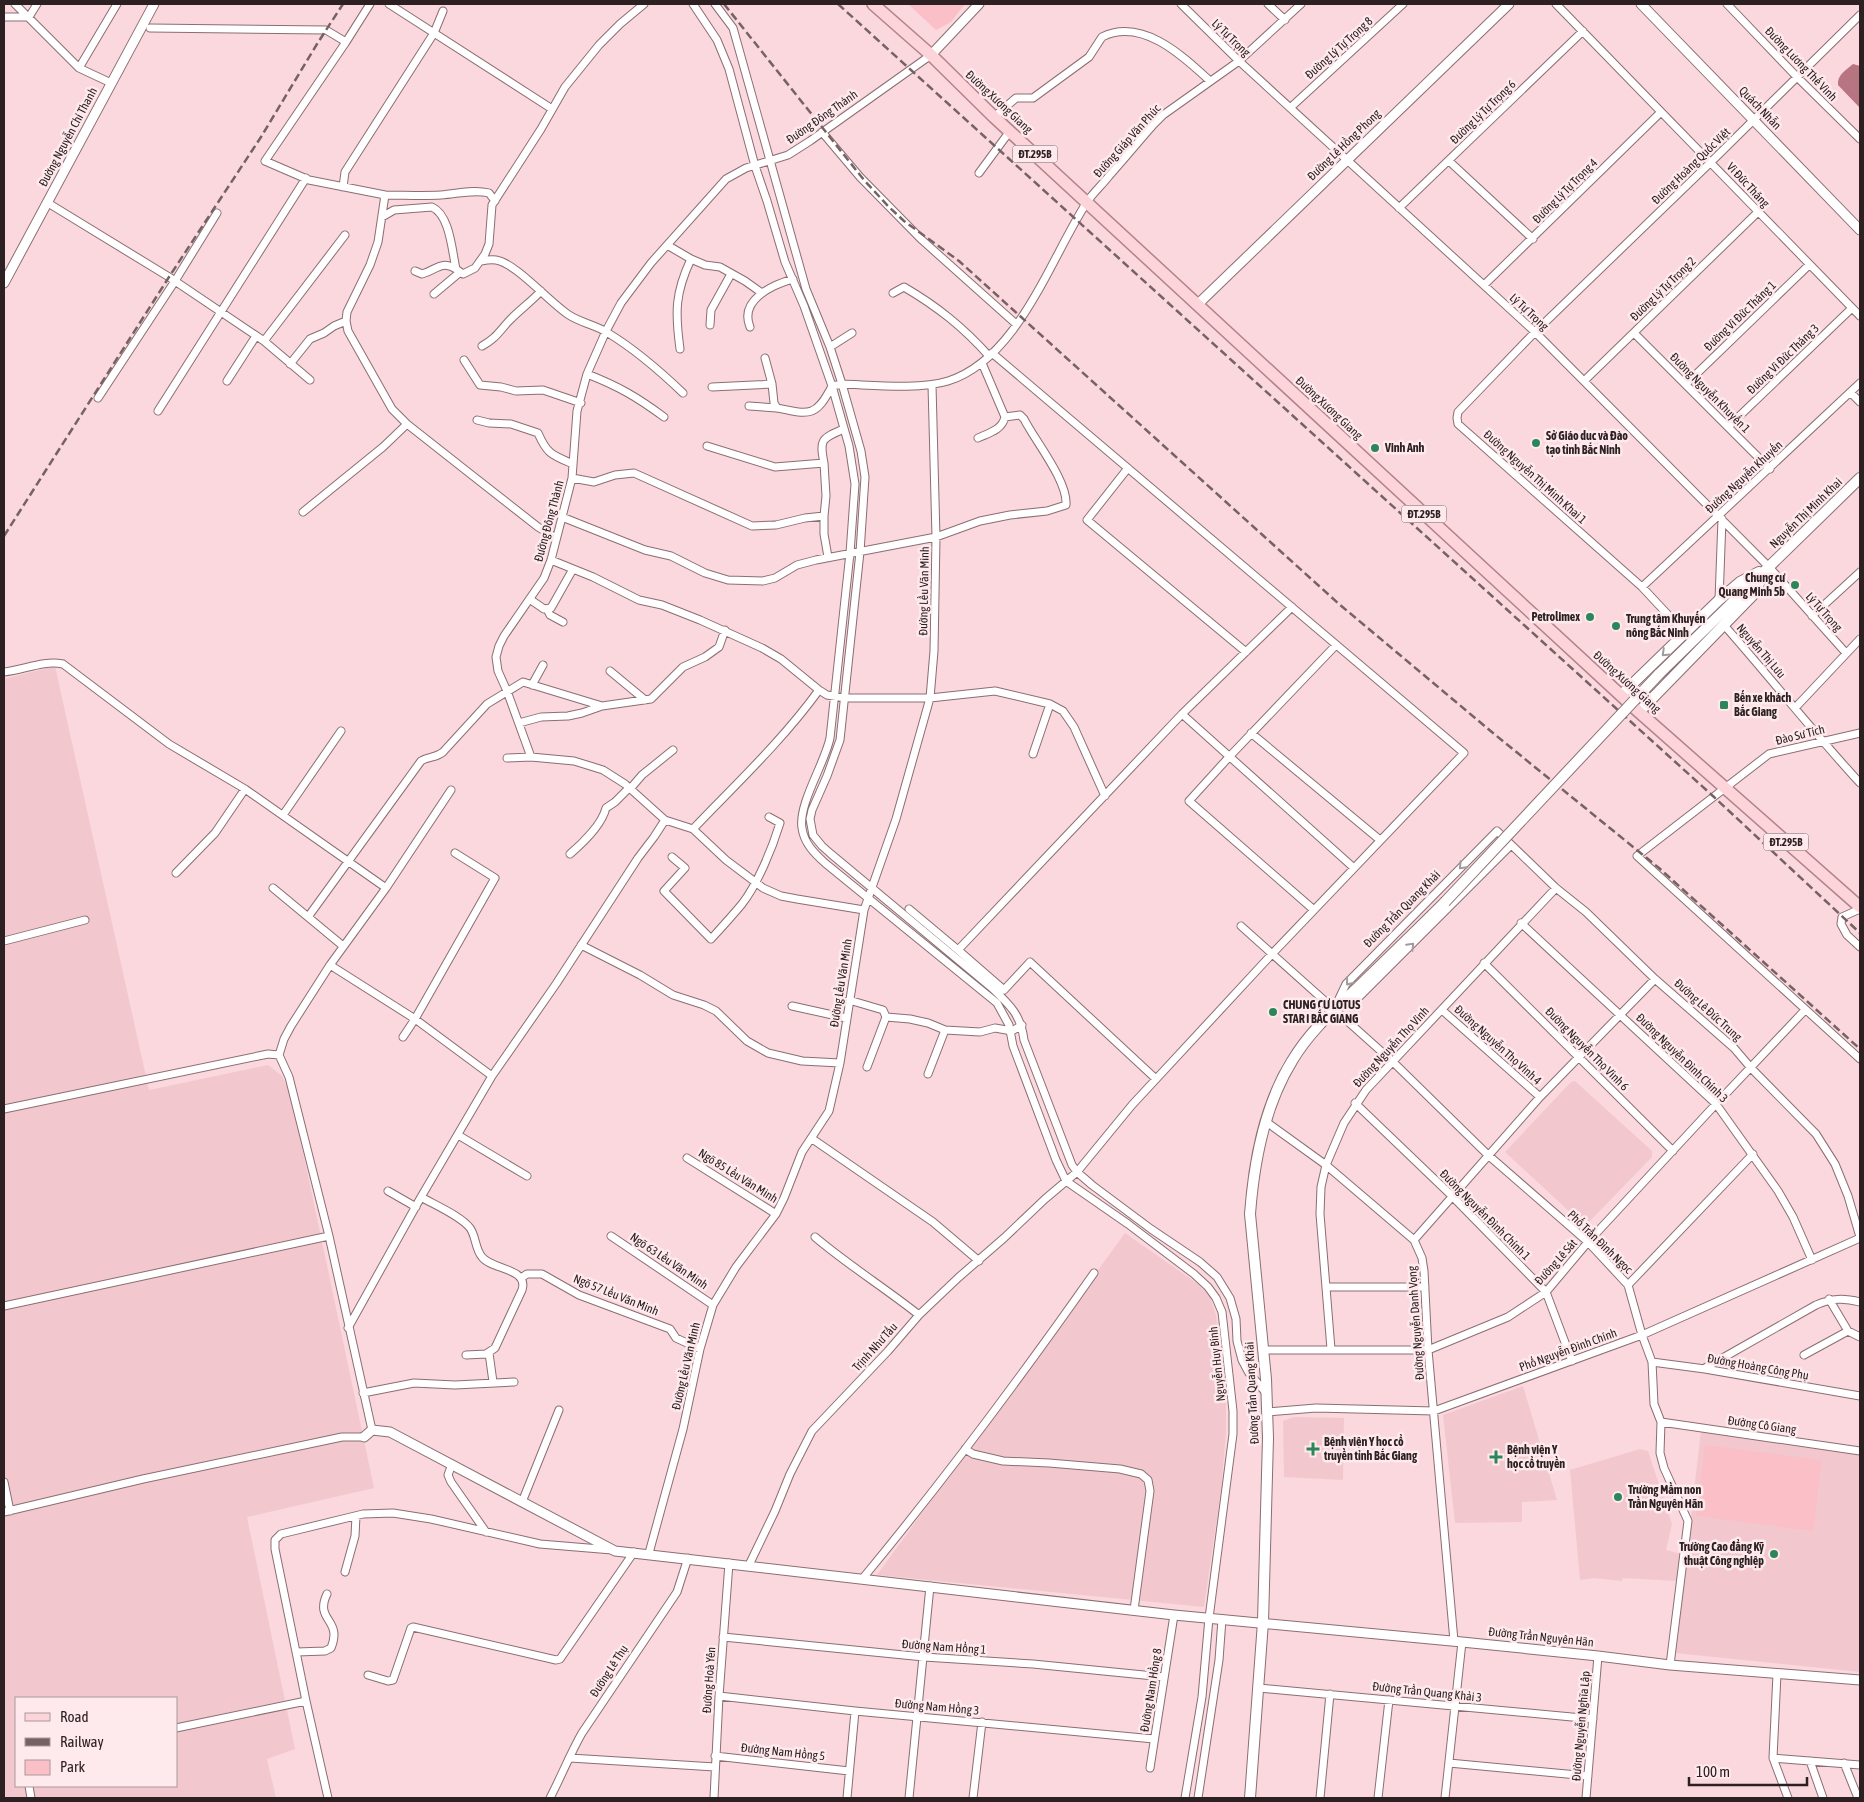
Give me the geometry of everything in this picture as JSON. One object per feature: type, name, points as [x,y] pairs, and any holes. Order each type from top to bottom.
[{"type":"main road","name":"Đường Xương Giang","points":[[873,4],[931,55],[994,117],[1088,201],[1639,712],[1860,908]]},
{"type":"main road","name":"Nguyễn Thị Minh Khai","points":[[1334,1010],[1445,902],[1659,674],[1860,478]]},
{"type":"main road","points":[[1621,695],[1740,582],[1769,567]]},
{"type":"main road","points":[[1639,712],[1752,596],[1769,567]]},
{"type":"main road","name":"Đường Trần Quang Khải","points":[[1250,1798],[1263,1622],[1268,1412],[1264,1350],[1250,1214],[1252,1190],[1265,1121],[1272,1100],[1292,1060],[1334,1010]]},
{"type":"street","points":[[15,4],[80,68],[111,83]]},
{"type":"street","points":[[29,17],[37,4]]},
{"type":"street","points":[[80,68],[117,4]]},
{"type":"street","name":"Đường Nguyễn Chí Thanh","points":[[4,282],[154,4]]},
{"type":"street","points":[[370,4],[265,161],[306,178],[385,195],[443,195],[456,192],[482,192],[489,193],[494,201]]},
{"type":"street","points":[[389,4],[552,109]]},
{"type":"street","points":[[416,271],[422,274],[442,265],[463,274],[470,271],[481,261],[489,244],[491,211],[494,201],[565,87],[600,45],[620,24],[644,4]]},
{"type":"street","points":[[693,4],[718,40],[729,69],[755,166],[785,262],[804,306],[832,386],[850,446],[855,484],[850,552],[829,743],[802,816],[801,826],[804,837],[816,855],[997,1004],[1005,1014],[1012,1031],[1013,1046],[1056,1160],[1066,1181]]},
{"type":"street","points":[[715,4],[733,28],[806,289],[830,347],[842,384],[861,451],[865,477],[860,552],[855,581],[840,740],[812,810],[810,819],[813,835],[826,850],[992,988],[1011,1006],[1022,1025],[1024,1040],[1067,1155],[1077,1172],[1151,1229],[1200,1262],[1217,1277],[1230,1298],[1236,1318],[1237,1342],[1242,1360],[1249,1373],[1267,1394]]},
{"type":"street","points":[[931,55],[979,4]]},
{"type":"street","name":"Lý Tự Trọng","points":[[1181,4],[1239,61],[1535,332],[1769,567],[1846,653]]},
{"type":"street","points":[[1268,4],[1285,20]]},
{"type":"street","name":"Đường Giáp Văn Phúc","points":[[832,386],[842,384],[932,385],[949,381],[982,364],[1016,324],[1039,290],[1088,201],[1160,118],[1239,61],[1301,4]]},
{"type":"street","name":"Đường Lý Tự Trọng 8","points":[[1290,108],[1404,4]]},
{"type":"street","name":"Đường Lê Hồng Phong","points":[[1198,305],[1509,4]]},
{"type":"street","name":"Vi Đức Thăng","points":[[1556,4],[1860,316]]},
{"type":"street","name":"Quách Nhẫn","points":[[1641,4],[1860,230]]},
{"type":"street","name":"Đường Lương Thế Vinh","points":[[1727,4],[1860,139]]},
{"type":"street","points":[[343,187],[345,172],[434,33],[443,11]]},
{"type":"street","name":"Đường Hoàng Quốc Việt","points":[[1535,332],[1860,15]]},
{"type":"street","points":[[4,17],[29,17]]},
{"type":"street","points":[[150,28],[326,30],[346,42]]},
{"type":"street","name":"Đường Lý Tự Trọng 6","points":[[1399,208],[1583,31]]},
{"type":"street","points":[[994,117],[1016,98],[1033,98],[1089,57],[1102,38],[1116,33],[1138,35],[1165,44],[1176,51],[1210,81]]},
{"type":"street","name":"Đường Đông Thành","points":[[531,757],[498,671],[496,657],[504,636],[531,600],[544,578],[551,560],[572,478],[580,402],[587,374],[606,331],[624,299],[651,263],[726,179],[746,168],[788,155],[931,55]]},
{"type":"street","name":"Đường Lý Tự Trọng 4","points":[[1484,285],[1661,112]]},
{"type":"street","points":[[979,172],[1010,131]]},
{"type":"street","points":[[822,132],[860,177],[922,240],[1016,324]]},
{"type":"street","points":[[1449,161],[1533,239]]},
{"type":"street","points":[[158,411],[306,178]]},
{"type":"street","points":[[385,195],[378,242],[370,265],[347,312],[348,331],[392,409],[407,424],[538,527],[556,538]]},
{"type":"street","points":[[48,203],[220,311],[264,342],[310,380]]},
{"type":"street","points":[[382,217],[394,210],[432,207],[437,209],[445,219],[457,271]]},
{"type":"street","name":"Đường Lý Tự Trọng 2","points":[[1584,381],[1758,212]]},
{"type":"street","points":[[98,398],[175,281],[216,213]]},
{"type":"street","points":[[264,342],[345,235]]},
{"type":"street","points":[[778,240],[790,236]]},
{"type":"street","points":[[667,245],[705,265],[720,267],[762,293]]},
{"type":"street","points":[[680,349],[676,305],[682,277],[691,258]]},
{"type":"street","points":[[481,261],[489,259],[503,262],[570,316],[606,331],[642,355],[683,393]]},
{"type":"street","name":"Đường Vi Đức Thăng 1","points":[[1686,384],[1809,265]]},
{"type":"street","points":[[434,294],[457,271]]},
{"type":"street","points":[[710,325],[711,310],[731,274]]},
{"type":"street","points":[[750,327],[746,318],[747,311],[762,293],[778,284],[793,279]]},
{"type":"street","points":[[893,294],[904,287],[933,304],[1336,645],[1229,756],[1190,801],[1314,910]]},
{"type":"street","points":[[482,346],[495,339],[509,321],[541,291]]},
{"type":"street","name":"Đường Vi Đức Thăng 3","points":[[1729,426],[1852,308]]},
{"type":"street","points":[[290,364],[310,339],[346,321]]},
{"type":"street","name":"Đường Nguyễn Thị Minh Khai 1","points":[[1535,332],[1458,412],[1458,424],[1642,587],[1685,633]]},
{"type":"street","name":"Đường Nguyễn Khuyến 1","points":[[1634,333],[1770,469]]},
{"type":"street","points":[[830,347],[852,334]]},
{"type":"street","points":[[227,381],[256,336]]},
{"type":"street","points":[[765,358],[772,384],[774,403],[777,408]]},
{"type":"street","points":[[464,360],[480,385],[516,391],[543,390],[580,402]]},
{"type":"street","points":[[978,438],[999,428],[1003,424],[1005,417],[982,364]]},
{"type":"street","points":[[587,374],[616,385],[664,417]]},
{"type":"street","name":"Đường Nguyễn Khuyến","points":[[1642,587],[1720,518],[1860,383]]},
{"type":"street","points":[[712,387],[772,384]]},
{"type":"street","name":"Đường Lều Văn Minh","points":[[649,1553],[683,1429],[700,1349],[713,1305],[736,1268],[776,1214],[802,1152],[828,1111],[840,1063],[864,910],[896,819],[930,698],[934,651],[936,537],[932,385]]},
{"type":"street","points":[[749,406],[807,412],[814,411],[824,401],[832,386]]},
{"type":"street","points":[[1851,392],[1860,402]]},
{"type":"street","points":[[562,517],[645,550],[671,556],[705,573],[728,580],[763,581],[775,578],[797,565],[828,557],[936,537],[980,521],[1010,515],[1047,512],[1066,505],[1060,481],[1024,419],[1020,416],[1005,417]]},
{"type":"street","points":[[477,420],[489,423],[510,424],[538,433],[545,449],[573,464]]},
{"type":"street","points":[[303,512],[383,447],[407,424]]},
{"type":"street","points":[[828,557],[824,534],[826,496],[821,447],[826,436],[844,429]]},
{"type":"street","points":[[707,446],[775,467],[824,463]]},
{"type":"street","points":[[1128,468],[1087,520],[1246,652]]},
{"type":"street","points":[[572,478],[594,482],[615,475],[634,473],[752,526],[776,525],[805,518],[824,516]]},
{"type":"street","points":[[1720,518],[1720,600]]},
{"type":"street","points":[[551,560],[573,568],[639,600],[662,605],[724,630],[762,648],[781,659],[819,690],[834,697],[930,698],[995,691],[1050,704],[1063,711],[1074,726],[1105,796]]},
{"type":"street","points":[[547,609],[551,608],[573,568]]},
{"type":"street","points":[[1812,616],[1860,572]]},
{"type":"street","points":[[846,581],[855,581]]},
{"type":"street","points":[[531,600],[547,609],[550,615],[563,622]]},
{"type":"street","points":[[958,950],[1182,714],[1292,607]]},
{"type":"street","name":"Nguyễn Thị Lưu","points":[[1723,624],[1821,741],[1860,783]]},
{"type":"street","points":[[519,723],[541,718],[582,714],[602,706],[654,698],[682,667],[705,657],[719,647],[724,630]]},
{"type":"street","points":[[1795,708],[1860,639]]},
{"type":"street","name":"Trịnh Như Tấu","points":[[749,1565],[775,1511],[790,1474],[812,1431],[888,1352],[919,1315],[1077,1172],[1156,1079],[1272,954],[1464,753],[1336,645]]},
{"type":"street","points":[[4,672],[55,662],[63,664],[169,744],[244,789],[350,861],[386,888]]},
{"type":"street","points":[[532,685],[543,666]]},
{"type":"street","points":[[610,671],[645,700]]},
{"type":"street","points":[[308,917],[421,761],[438,756],[443,752],[487,704],[523,682],[602,706]]},
{"type":"street","points":[[693,829],[772,745],[819,690]]},
{"type":"street","points":[[1033,754],[1050,704]]},
{"type":"street","points":[[1182,714],[1354,868]]},
{"type":"street","points":[[283,815],[341,731]]},
{"type":"street","name":"Đào Sư Tích","points":[[1805,1010],[1636,856],[1769,754],[1860,733]]},
{"type":"street","points":[[1251,734],[1380,840]]},
{"type":"street","points":[[570,854],[585,841],[604,816],[606,808],[615,802],[642,775],[674,750]]},
{"type":"street","points":[[506,758],[531,757],[574,761],[604,770],[629,788],[665,820],[693,829],[726,860],[755,882],[781,896],[864,910]]},
{"type":"street","points":[[814,783],[822,787]]},
{"type":"street","points":[[176,873],[215,833],[244,789]]},
{"type":"street","points":[[372,1430],[329,1236],[289,1077],[279,1055],[291,1026],[330,965],[386,888],[451,790]]},
{"type":"street","points":[[672,856],[685,868],[664,891],[711,939],[743,903],[755,882],[776,838],[780,824],[770,817]]},
{"type":"street","points":[[348,1328],[421,1197],[492,1076],[665,820]]},
{"type":"street","name":"Đường Lê Đức Trung","points":[[1497,831],[1556,888],[1586,912],[1656,979],[1734,1048],[1816,1134],[1835,1164],[1848,1196],[1860,1237]]},
{"type":"street","name":"Đường Trần Quang Khải","points":[[1334,1010],[1346,984],[1497,831]]},
{"type":"street","name":"Đường Trần Quang Khải","points":[[1334,1010],[1360,996],[1511,845]]},
{"type":"street","points":[[403,1037],[495,878],[455,853]]},
{"type":"street","points":[[273,888],[343,946]]},
{"type":"street","name":"Đường Nguyễn Thọ Vinh","points":[[1331,1349],[1320,1214],[1321,1187],[1326,1166],[1344,1123],[1355,1103],[1521,923],[1556,888]]},
{"type":"street","points":[[1860,908],[1842,917],[1841,924],[1847,935],[1860,946]]},
{"type":"street","points":[[910,909],[1004,990],[1030,962],[1156,1079]]},
{"type":"street","points":[[4,940],[85,920]]},
{"type":"street","name":"Đường Nguyễn Đình Chính 3","points":[[1521,923],[1716,1104],[1753,1154],[1789,1211],[1812,1260]]},
{"type":"street","name":"Phố Trần Đình Ngọc","points":[[1241,926],[1392,1062],[1488,1155],[1588,1242],[1628,1285],[1642,1335],[1652,1362],[1654,1404],[1662,1422],[1660,1453],[1664,1468],[1688,1521],[1670,1665]]},
{"type":"street","points":[[581,945],[640,975],[673,995],[716,1011],[747,1042],[768,1053],[802,1062],[840,1063]]},
{"type":"street","name":"Đường Nguyễn Thọ Vinh 6","points":[[1484,963],[1673,1151]]},
{"type":"street","points":[[330,965],[415,1019],[492,1076]]},
{"type":"street","points":[[1265,1121],[1326,1166],[1414,1240],[1578,1056],[1656,979]]},
{"type":"street","points":[[849,1000],[883,1010],[886,1017],[866,1067]]},
{"type":"street","points":[[792,1006],[846,1018]]},
{"type":"street","name":"Đường Nguyễn Thọ Vinh 4","points":[[1442,1010],[1540,1097]]},
{"type":"street","points":[[1805,1010],[1860,1059]]},
{"type":"street","name":"Đường Lê Sát","points":[[1264,1350],[1428,1350],[1508,1317],[1546,1292],[1588,1242],[1805,1010]]},
{"type":"street","points":[[886,1017],[910,1019],[928,1023],[945,1030],[980,1032],[996,1028],[1012,1031],[1022,1025]]},
{"type":"street","points":[[928,1074],[945,1030]]},
{"type":"street","points":[[4,1109],[268,1054],[279,1055]]},
{"type":"street","name":"Đường Nguyễn Đình Chính 1","points":[[1355,1103],[1452,1196],[1546,1292],[1572,1361]]},
{"type":"street","points":[[458,1135],[527,1176]]},
{"type":"street","points":[[811,1138],[932,1222],[979,1261]]},
{"type":"street","points":[[1628,1285],[1753,1154]]},
{"type":"street","name":"Ngõ 85 Lều Văn Minh","points":[[687,1158],[776,1214]]},
{"type":"street","name":"Nguyễn Huy Bính","points":[[1066,1181],[1128,1224],[1194,1274],[1208,1287],[1216,1298],[1222,1312],[1233,1411],[1233,1434],[1216,1619]]},
{"type":"street","points":[[388,1191],[416,1207]]},
{"type":"street","points":[[421,1197],[467,1225],[473,1233],[477,1249],[482,1258],[489,1263],[513,1272],[521,1278],[522,1290],[495,1348],[489,1353],[466,1355]]},
{"type":"street","points":[[4,1306],[329,1236]]},
{"type":"street","name":"Ngõ 63 Lều Văn Minh","points":[[611,1236],[713,1305]]},
{"type":"street","points":[[815,1237],[842,1260],[883,1287],[919,1315]]},
{"type":"street","name":"Phố Nguyễn Đình Chính","points":[[1268,1412],[1316,1408],[1434,1411],[1642,1335],[1860,1237]]},
{"type":"street","name":"Đường Nguyễn Danh Vọng","points":[[1414,1240],[1422,1258],[1426,1287],[1428,1350],[1458,1641],[1456,1707],[1445,1798]]},
{"type":"street","points":[[863,1578],[916,1515],[964,1449],[1025,1371],[1094,1273]]},
{"type":"street","name":"Ngõ 57 Lều Văn Minh","points":[[521,1278],[527,1274],[542,1274],[578,1295],[670,1329],[676,1338],[700,1349]]},
{"type":"street","points":[[1327,1286],[1426,1287]]},
{"type":"street","points":[[1829,1299],[1848,1331],[1860,1337]]},
{"type":"street","points":[[1705,1369],[1829,1299],[1848,1299],[1860,1302]]},
{"type":"street","points":[[1804,1355],[1848,1331]]},
{"type":"street","points":[[489,1353],[493,1382]]},
{"type":"street","name":"Đường Hoàng Công Phụ","points":[[1652,1362],[1705,1369],[1860,1396]]},
{"type":"street","points":[[363,1393],[414,1383],[455,1385],[514,1382]]},
{"type":"street","points":[[522,1502],[559,1410]]},
{"type":"street","name":"Đường Cô Giang","points":[[1662,1422],[1860,1450]]},
{"type":"street","points":[[4,1482],[7,1511],[143,1479],[342,1436],[364,1437],[372,1430],[390,1432],[615,1551]]},
{"type":"street","points":[[964,1449],[973,1454],[1003,1461],[1049,1462],[1120,1469],[1141,1474],[1148,1480],[1150,1491],[1134,1610]]},
{"type":"street","points":[[452,1464],[448,1475],[451,1482],[486,1532]]},
{"type":"street","points":[[328,1798],[275,1549],[275,1540],[281,1534],[356,1516],[393,1513],[431,1519],[540,1544],[615,1551]]},
{"type":"street","points":[[345,1572],[355,1536],[356,1516]]},
{"type":"street","name":"Đường Trần Nguyên Hãn","points":[[615,1551],[649,1553],[1174,1615],[1458,1641],[1670,1665],[1860,1680]]},
{"type":"street","points":[[368,1675],[388,1681],[393,1680],[411,1628],[413,1627],[556,1660],[560,1659],[634,1552]]},
{"type":"street","name":"Đường Lê Thụ","points":[[550,1798],[582,1733],[678,1592],[688,1558]]},
{"type":"street","name":"Đường Hoà Yên","points":[[714,1798],[718,1696],[730,1563]]},
{"type":"street","points":[[909,1798],[930,1586]]},
{"type":"street","points":[[297,1652],[325,1651],[331,1648],[334,1642],[334,1628],[323,1610],[323,1603],[327,1594]]},
{"type":"street","name":"Đường Nam Hồng 8","points":[[1150,1768],[1174,1615]]},
{"type":"street","points":[[1185,1798],[1216,1619]]},
{"type":"street","points":[[1198,1798],[1219,1660],[1216,1619]]},
{"type":"street","name":"Đường Nam Hồng 1","points":[[723,1637],[924,1657],[1164,1676]]},
{"type":"street","name":"Đường Nguyễn Nghĩa Lập","points":[[1586,1798],[1598,1656]]},
{"type":"street","points":[[1777,1674],[1773,1758],[1788,1798]]},
{"type":"street","name":"Đường Trần Quang Khải 3","points":[[1259,1688],[1593,1718]]},
{"type":"street","points":[[1320,1798],[1330,1694]]},
{"type":"street","name":"Đường Nam Hồng 3","points":[[718,1696],[1154,1739]]},
{"type":"street","points":[[1378,1798],[1389,1700]]},
{"type":"street","points":[[178,1728],[306,1701]]},
{"type":"street","points":[[847,1798],[855,1711]]},
{"type":"street","points":[[973,1798],[982,1722]]},
{"type":"street","name":"Đường Nam Hồng 5","points":[[715,1756],[849,1771]]},
{"type":"street","points":[[570,1758],[715,1767]]},
{"type":"street","points":[[1773,1758],[1860,1765]]},
{"type":"street","points":[[1810,1761],[1823,1798]]},
{"type":"street","points":[[1449,1763],[1588,1776]]},
{"type":"street","points":[[1844,1763],[1858,1798]]},
{"type":"shaded area","points":[[1853,64],[1860,66],[1860,108],[1838,85],[1840,76]]},
{"type":"shaded area","points":[[55,666],[149,1090],[268,1065],[282,1076],[291,1095],[374,1488],[247,1517],[295,1749],[267,1759],[276,1798],[4,1798],[4,679]]},
{"type":"shaded area","points":[[1575,1081],[1652,1151],[1652,1157],[1585,1226],[1505,1152],[1571,1082]]},
{"type":"shaded area","points":[[1125,1233],[1198,1284],[1210,1297],[1216,1315],[1226,1388],[1226,1433],[1221,1490],[1204,1607],[877,1575]]},
{"type":"shaded area","name":"Bệnh viện Y học cổ truyền","points":[[1523,1386],[1557,1500],[1522,1502],[1522,1522],[1455,1523],[1443,1415]]},
{"type":"shaded area","name":"Bệnh viện Y học cổ truyền tỉnh Bắc Giang","points":[[1294,1417],[1344,1418],[1343,1480],[1284,1477],[1283,1421]]},
{"type":"shaded area","name":"Trường Cao đẳng Kỹ thuật Công nghiệp","points":[[1701,1431],[1860,1455],[1860,1672],[1675,1653]]},
{"type":"shaded area","name":"Trường Mầm non Trần Nguyên Hãn","points":[[1640,1449],[1648,1451],[1672,1524],[1666,1550],[1681,1554],[1676,1581],[1623,1578],[1622,1581],[1594,1578],[1580,1580],[1570,1470]]},
{"type":"green space","points":[[908,4],[965,4],[951,22],[936,30]]},
{"type":"green space","points":[[1705,1445],[1822,1460],[1813,1531],[1696,1516]]},
{"type":"railway","points":[[4,536],[169,277],[261,137],[343,4]]},
{"type":"railway","points":[[724,4],[864,180],[904,221],[959,261],[1339,604],[1493,733],[1659,868],[1860,1049]]},
{"type":"railway","points":[[838,4],[1714,797],[1860,933]]},
{"type":"place","name":"Sở Giáo dục và Đào tạo tỉnh Bắc Ninh","points":[[1536,443]]},
{"type":"place","name":"Vinh Anh","points":[[1375,448]]},
{"type":"place","name":"Chung cư Quang Minh 5b","points":[[1795,585]]},
{"type":"place","name":"Petrolimex","points":[[1590,617]]},
{"type":"place","name":"Trung tâm Khuyến nông Bắc Ninh","points":[[1616,626]]},
{"type":"place","name":"Bến xe khách Bắc Giang","points":[[1724,705]]},
{"type":"place","name":"CHUNG CƯ LOTUS STAR I BẮC GIANG","points":[[1273,1012]]},
{"type":"place","name":"Bệnh viện Y học cổ truyền tỉnh Bắc Giang","points":[[1313,1449]]},
{"type":"place","name":"Bệnh viện Y học cổ truyền","points":[[1496,1457]]},
{"type":"place","name":"Trường Mầm non Trần Nguyên Hãn","points":[[1618,1497]]},
{"type":"place","name":"Trường Cao đẳng Kỹ thuật Công nghiệp","points":[[1774,1554]]}]
